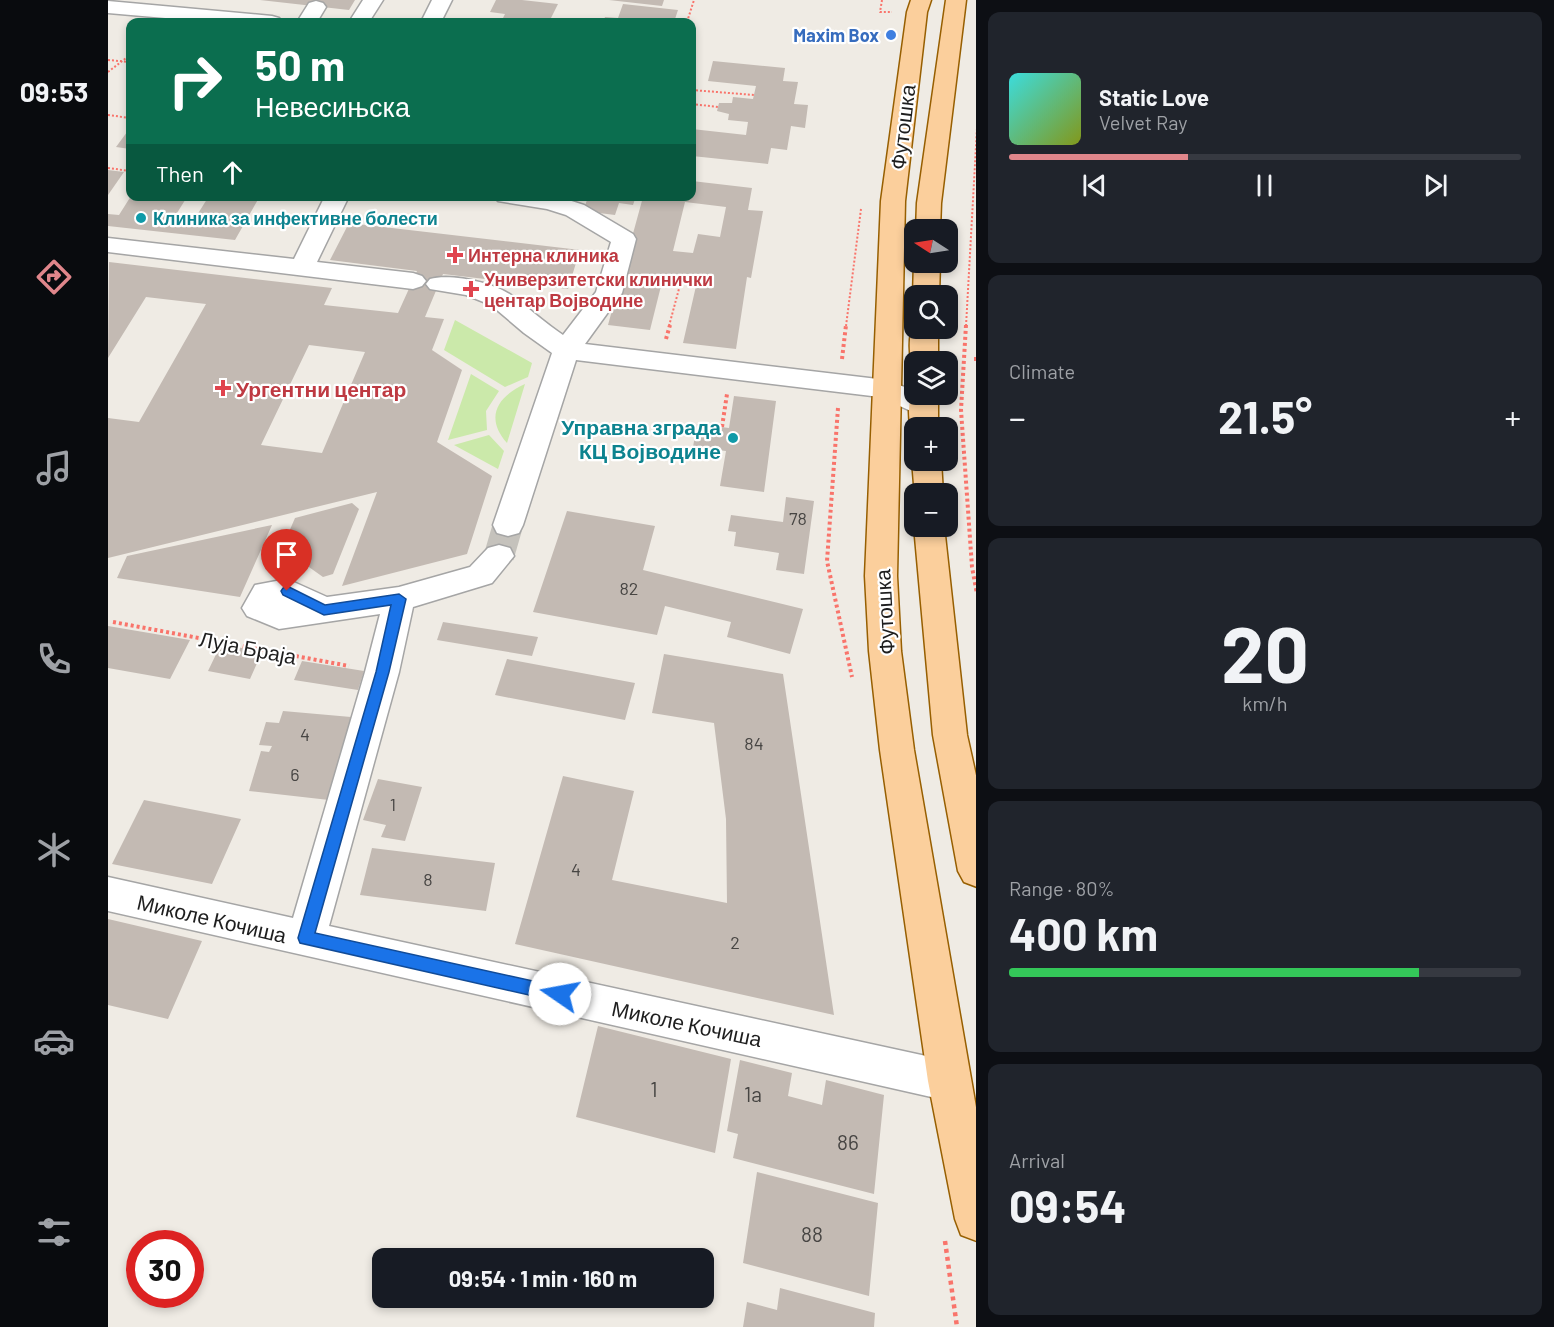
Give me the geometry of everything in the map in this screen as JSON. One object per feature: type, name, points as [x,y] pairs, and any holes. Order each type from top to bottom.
[{"type":"main road","name":"Футошка","points":[[921,0],[917,12],[893,201],[881,576],[885,651],[897,750],[949,1081],[976,1219]]},
{"type":"main road","name":"Футошка","points":[[929,219],[956,0]]},
{"type":"main road","points":[[930,537],[950,735],[976,871]]},
{"type":"street","points":[[362,18],[373,0]]},
{"type":"street","points":[[432,18],[442,0]]},
{"type":"street","points":[[108,7],[228,18]]},
{"type":"street","points":[[303,266],[335,201]]},
{"type":"street","points":[[508,525],[566,350],[609,293],[624,239],[556,201]]},
{"type":"street","points":[[108,245],[413,280]]},
{"type":"street","points":[[439,284],[471,288],[500,299],[533,327],[566,350],[886,389],[924,409]]},
{"type":"street","points":[[324,610],[399,599],[481,575],[499,556]]},
{"type":"street","points":[[306,938],[382,672],[399,599]]},
{"type":"street","name":"Миколе Кочиша","points":[[108,894],[949,1081]]},
{"type":"path","points":[[688,18],[694,0]]},
{"type":"path","points":[[108,60],[124,62]]},
{"type":"path","points":[[108,72],[126,60]]},
{"type":"path","points":[[696,90],[754,95]]},
{"type":"path","points":[[696,104],[718,107]]},
{"type":"path","points":[[108,115],[126,117]]},
{"type":"path","points":[[976,128],[961,410],[976,594]]},
{"type":"path","points":[[108,168],[126,170]]},
{"type":"path","points":[[666,340],[680,285]]},
{"type":"path","name":"Луја Браја","points":[[113,622],[382,672]]},
{"type":"green space","points":[[455,320],[532,363],[528,377],[505,387],[444,350]]},
{"type":"green space","points":[[471,374],[499,391],[486,411],[487,430],[448,440]]},
{"type":"green space","points":[[525,384],[507,443],[496,424],[497,408],[508,395]]},
{"type":"green space","points":[[489,435],[504,451],[498,469],[454,445]]},
{"type":"building","points":[[260,0],[355,0],[349,10]]},
{"type":"building","points":[[496,0],[558,4],[551,18],[503,18],[505,14],[490,12]]},
{"type":"building","points":[[609,0],[664,0],[662,6]]},
{"type":"building","points":[[623,4],[678,10],[675,18],[618,18]]},
{"type":"building","points":[[713,61],[785,68],[783,81],[798,82],[794,104],[808,105],[805,128],[791,126],[787,150],[771,148],[768,164],[696,156],[696,129],[746,135],[748,122],[728,120],[729,114],[717,111],[719,103],[732,103],[733,97],[753,99],[756,86],[708,81]]},
{"type":"building","points":[[126,133],[126,148],[116,147]]},
{"type":"building","name":"Клиника за инфективне болести","points":[[108,170],[124,172],[108,195]]},
{"type":"building","points":[[696,181],[752,188],[748,210],[763,211],[751,278],[747,277],[736,349],[683,343],[696,286],[662,282],[650,330],[608,325],[642,201],[696,201]],"holes":[[[685,202],[726,207],[720,237],[698,234],[693,253],[673,251]]]},
{"type":"building","name":"Клиника за инфективне болести","points":[[128,201],[184,201],[172,221],[192,223],[206,201],[257,201],[235,240],[108,226],[108,214],[119,215]]},
{"type":"building","points":[[587,201],[634,201],[633,205],[619,203],[615,215],[583,211]]},
{"type":"building","name":"Ургентни центар","points":[[349,223],[580,250],[568,289],[443,274],[425,317],[444,319],[432,350],[462,370],[437,442],[492,476],[467,554],[342,586],[377,492],[108,558],[108,418],[139,422],[206,304],[146,297],[108,358],[109,262],[332,288],[324,305],[398,313],[417,271],[330,260]],"holes":[[[309,345],[365,352],[322,453],[261,445]]]},
{"type":"building","name":"Управна зграда КЦ Војводине","points":[[734,396],[776,401],[764,492],[720,486],[726,451],[693,447],[697,424],[729,428]]},
{"type":"building","points":[[786,497],[814,501],[804,574],[776,570],[779,553],[734,546],[736,532],[728,531],[731,515],[783,522]]},
{"type":"building","points":[[352,503],[359,509],[333,574],[323,577],[282,548],[295,518]]},
{"type":"building","points":[[567,511],[655,526],[643,570],[803,609],[790,654],[727,637],[731,622],[665,606],[657,635],[533,612]]},
{"type":"building","points":[[272,525],[240,597],[117,578],[127,556]]},
{"type":"building","points":[[443,622],[538,637],[532,656],[437,640]]},
{"type":"building","points":[[108,626],[190,640],[170,679],[108,668]]},
{"type":"building","points":[[221,644],[262,652],[250,679],[208,671]]},
{"type":"building","points":[[664,654],[783,674],[834,1015],[515,944],[563,776],[634,791],[612,880],[727,903],[726,819],[714,723],[652,713]]},
{"type":"building","points":[[507,659],[635,683],[625,720],[495,695]]},
{"type":"building","points":[[302,661],[364,671],[358,690],[294,680]]},
{"type":"building","points":[[283,711],[351,717],[329,800],[249,791],[261,751],[269,752],[272,746],[259,745],[266,722],[279,723]]},
{"type":"building","points":[[378,779],[422,787],[405,841],[381,837],[386,825],[363,820]]},
{"type":"building","points":[[144,800],[241,819],[212,884],[112,864]]},
{"type":"building","points":[[372,848],[495,863],[486,911],[360,895]]},
{"type":"building","points":[[108,919],[202,941],[168,1019],[108,1005]]},
{"type":"building","points":[[598,1026],[731,1059],[715,1153],[576,1117]]},
{"type":"building","points":[[740,1060],[792,1073],[788,1096],[822,1105],[826,1080],[884,1095],[874,1194],[733,1158],[738,1134],[727,1131]]},
{"type":"building","points":[[757,1172],[878,1203],[869,1296],[743,1263]]},
{"type":"building","points":[[780,1288],[875,1313],[874,1327],[743,1327],[747,1302],[777,1310]]},
{"type":"tunnel","points":[[499,556],[508,525]]},
{"type":"place","name":"Maxim Box","points":[[891,35]]},
{"type":"place","name":"Клиника за инфективне болести","points":[[141,218]]},
{"type":"place","name":"Интерна клиника","points":[[455,255]]},
{"type":"place","name":"Универзитетски клинички центар Војводине","points":[[471,289]]},
{"type":"place","name":"Ургентни центар","points":[[223,388]]},
{"type":"place","name":"Управна зграда КЦ Војводине","points":[[733,438]]},
{"type":"route","points":[[287,591],[324,610],[399,599],[382,672],[306,938],[560,994]]}]
